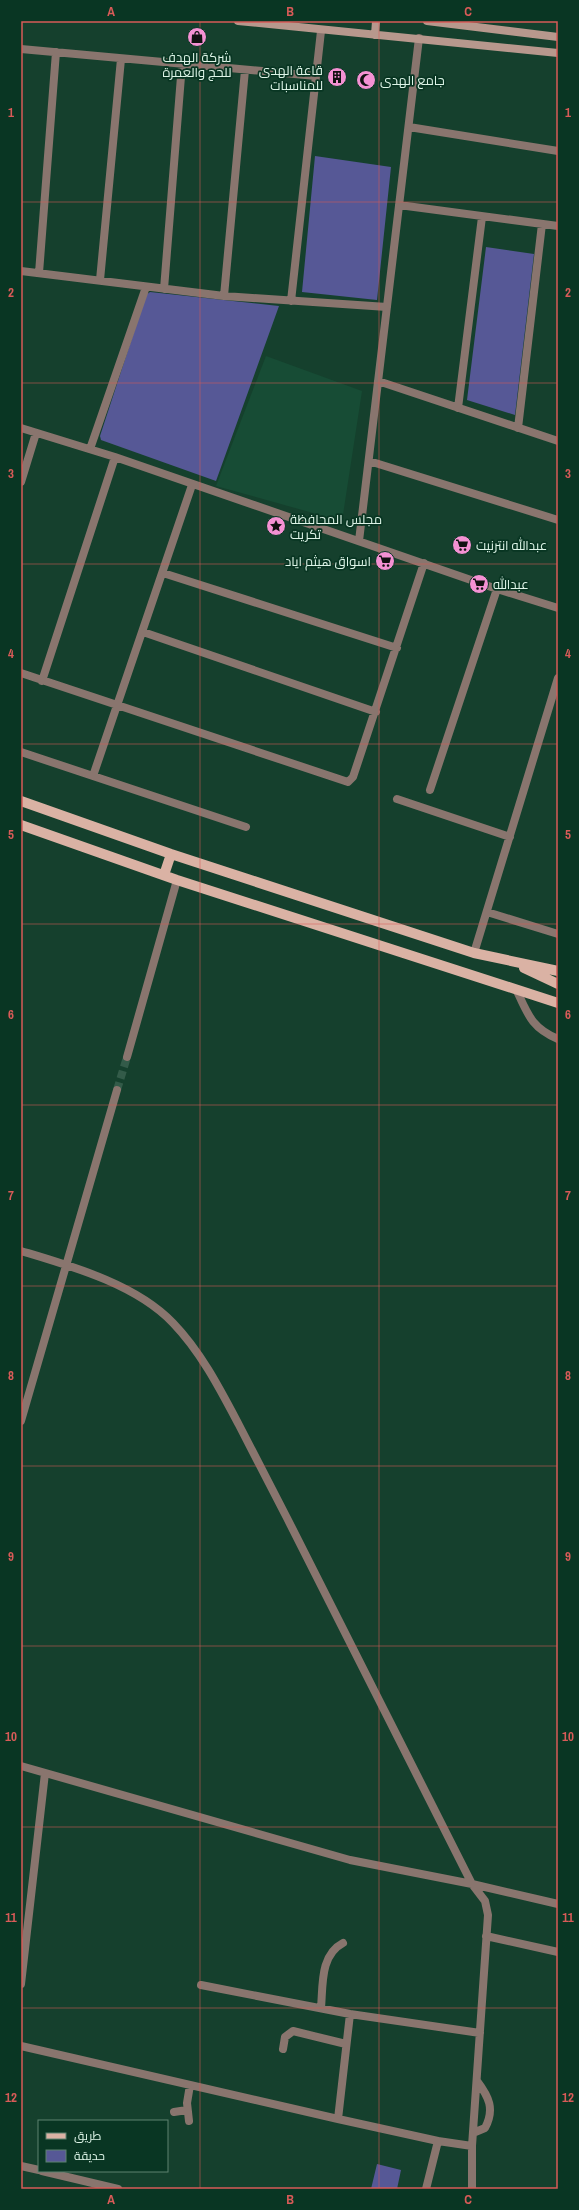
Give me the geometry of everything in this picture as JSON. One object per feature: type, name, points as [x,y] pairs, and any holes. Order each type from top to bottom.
[{"type":"main road","points":[[238,21],[321,31],[419,38],[558,53]]},
{"type":"main road","points":[[375,35],[376,21]]},
{"type":"main road","points":[[427,21],[462,23],[558,37]]},
{"type":"main road","points":[[21,801],[171,854],[474,953],[514,963],[558,971]]},
{"type":"main road","points":[[21,825],[177,880],[558,1003]]},
{"type":"main road","points":[[164,875],[171,854]]},
{"type":"main road","points":[[514,963],[558,984]]},
{"type":"street","points":[[291,301],[321,31]]},
{"type":"street","points":[[359,541],[419,38]]},
{"type":"street","points":[[21,49],[316,76]]},
{"type":"street","points":[[39,273],[56,52]]},
{"type":"street","points":[[100,280],[121,59]]},
{"type":"street","points":[[164,289],[182,64]]},
{"type":"street","points":[[224,296],[245,70]]},
{"type":"street","points":[[409,127],[558,151]]},
{"type":"street","points":[[399,205],[558,226]]},
{"type":"street","points":[[458,408],[482,217]]},
{"type":"street","points":[[518,428],[542,224]]},
{"type":"street","points":[[21,271],[224,296],[387,307]]},
{"type":"street","points":[[90,450],[146,286]]},
{"type":"street","points":[[378,381],[558,441]]},
{"type":"street","points":[[21,428],[115,457],[192,485],[497,589],[558,608]]},
{"type":"street","points":[[21,482],[36,433]]},
{"type":"street","points":[[42,681],[115,457]]},
{"type":"street","points":[[369,461],[558,520]]},
{"type":"street","points":[[93,776],[192,485]]},
{"type":"street","points":[[21,673],[346,782],[350,781],[353,777],[376,712],[424,563]]},
{"type":"street","points":[[163,573],[397,648]]},
{"type":"street","points":[[430,790],[497,589]]},
{"type":"street","points":[[143,632],[376,712]]},
{"type":"street","points":[[474,953],[554,702],[558,678]]},
{"type":"street","points":[[21,752],[246,827]]},
{"type":"street","points":[[397,799],[510,837]]},
{"type":"street","points":[[127,1057],[177,880]]},
{"type":"street","points":[[487,912],[558,934]]},
{"type":"street","points":[[517,990],[534,1024],[547,1034],[558,1039]]},
{"type":"street","points":[[21,1421],[117,1090]]},
{"type":"street","points":[[21,1251],[67,1264],[126,1291],[155,1308],[173,1322],[192,1346],[217,1382],[472,1884],[483,1897],[488,1908],[472,2146],[472,2189]]},
{"type":"street","points":[[21,1766],[350,1860],[472,1884],[558,1904]]},
{"type":"street","points":[[21,1984],[45,1773]]},
{"type":"street","points":[[486,1936],[558,1952]]},
{"type":"street","points":[[320,2008],[327,1958],[334,1949],[343,1943]]},
{"type":"street","points":[[201,1985],[350,2014],[480,2033]]},
{"type":"street","points":[[338,2119],[350,2014]]},
{"type":"street","points":[[283,2049],[285,2037],[292,2031],[346,2044]]},
{"type":"street","points":[[21,2046],[338,2119],[438,2141],[472,2146]]},
{"type":"street","points":[[473,2133],[485,2128],[488,2120],[489,2109],[489,2098],[477,2082]]},
{"type":"street","points":[[190,2085],[187,2110],[190,2121]]},
{"type":"street","points":[[174,2112],[187,2110]]},
{"type":"street","points":[[426,2189],[438,2141]]},
{"type":"street","points":[[21,2166],[38,2170]]},
{"type":"street","points":[[44,2172],[118,2189]]},
{"type":"shaded area","points":[[266,356],[362,391],[342,521],[216,486]]},
{"type":"green space","points":[[315,156],[391,167],[377,300],[302,292]]},
{"type":"green space","points":[[486,247],[534,254],[515,415],[467,400]]},
{"type":"green space","points":[[150,292],[279,306],[216,481],[101,440],[100,436],[146,295]]},
{"type":"green space","points":[[377,2164],[401,2170],[397,2189],[371,2189]]},
{"type":"tunnel","points":[[117,1090],[127,1057]]},
{"type":"place","name":"شركة الهدف للحج والعمرة","points":[[197,37]]},
{"type":"place","name":"قاعة الهدى للمناسبات","points":[[337,77]]},
{"type":"place","name":"جامع الهدى","points":[[366,80]]},
{"type":"place","name":"مجلس المحافظة تكريت","points":[[276,526]]},
{"type":"place","name":"عبدالله انترنيت","points":[[462,545]]},
{"type":"place","name":"اسواق هيثم اياد","points":[[385,561]]},
{"type":"place","name":"عبدالله","points":[[479,584]]}]
